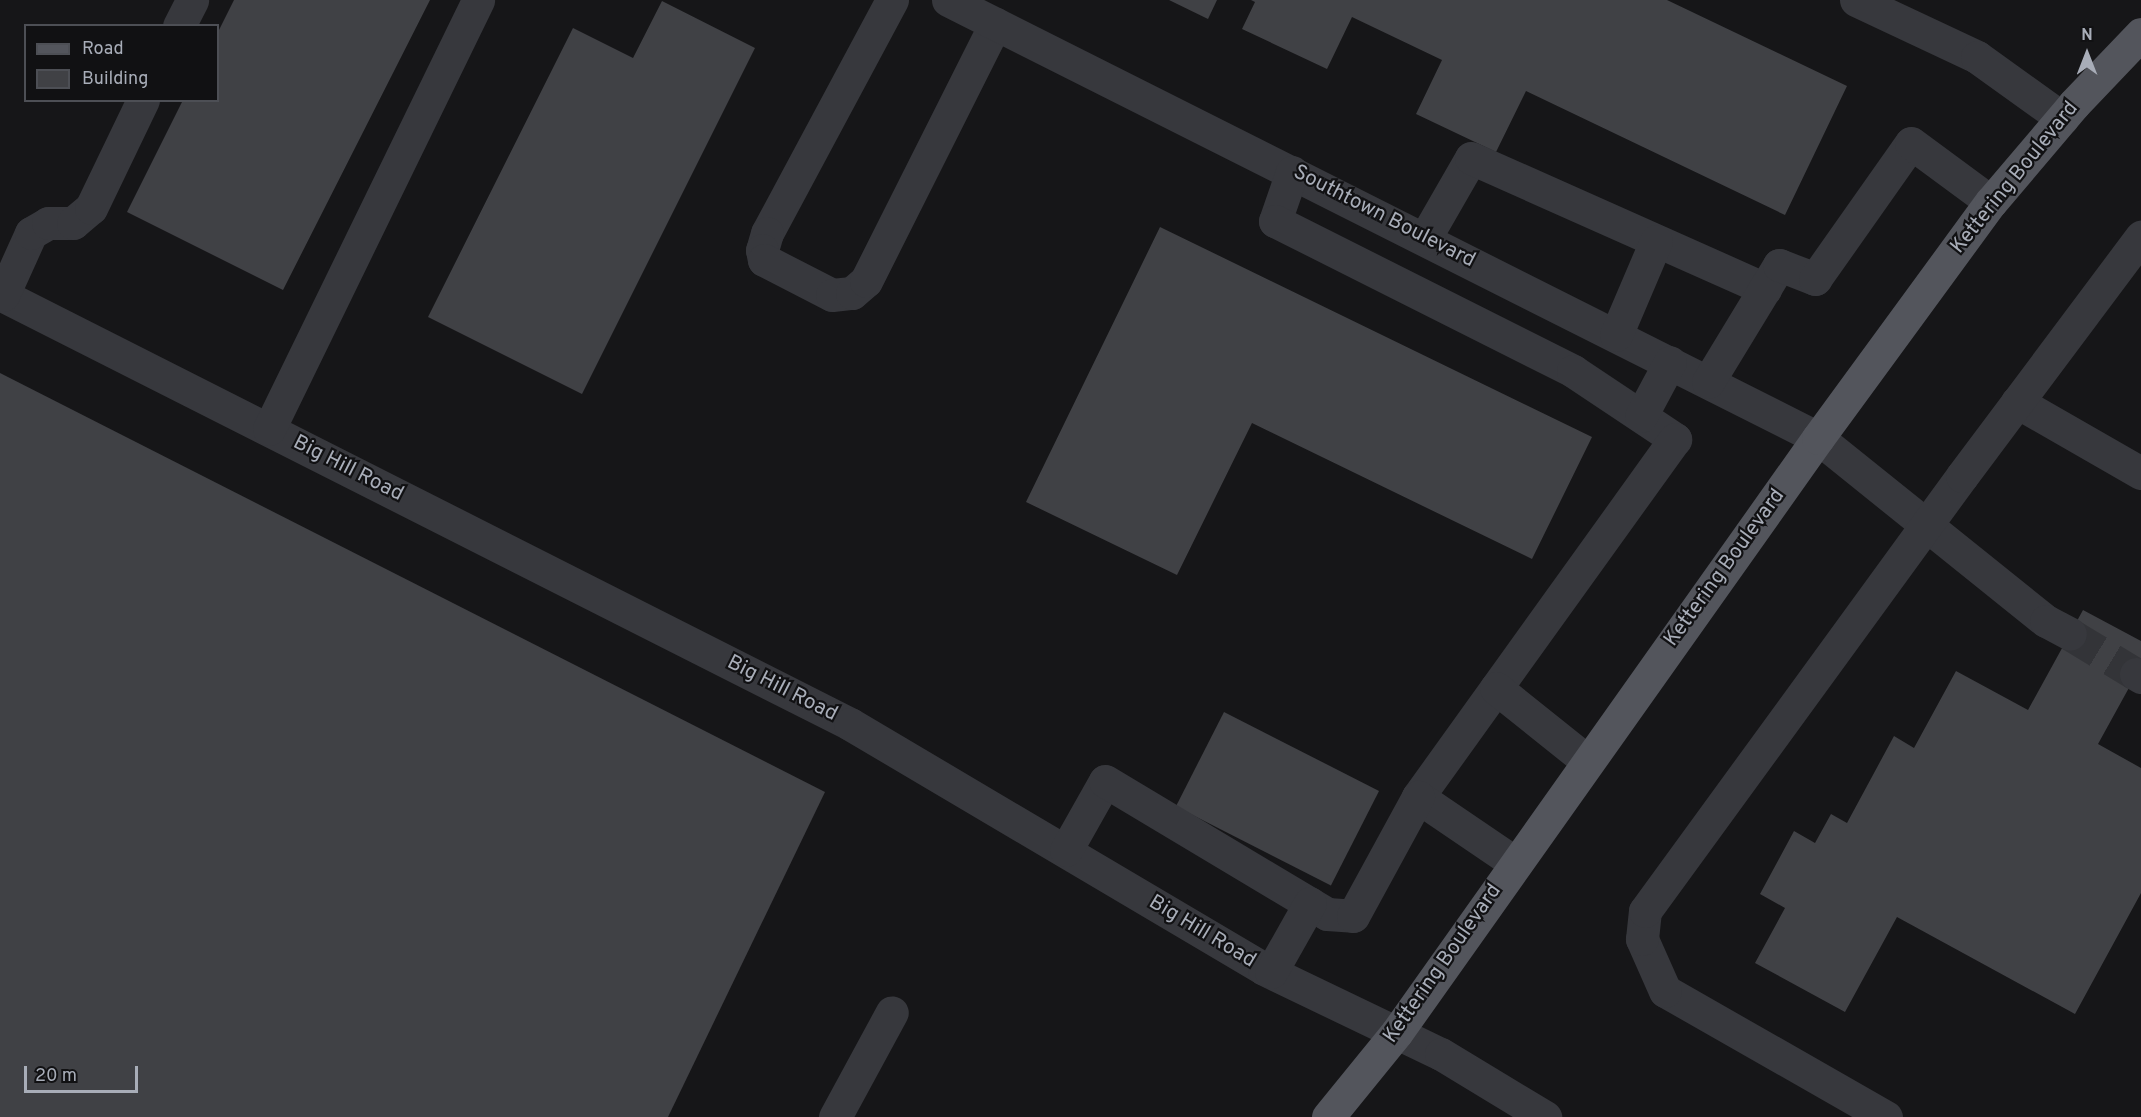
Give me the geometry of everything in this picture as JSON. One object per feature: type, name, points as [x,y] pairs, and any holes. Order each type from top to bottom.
[{"type":"main road","name":"Kettering Boulevard","points":[[1328,1117],[1397,1032],[1818,438],[1991,202],[2062,118],[2140,37]]},
{"type":"street","points":[[180,24],[192,0]]},
{"type":"street","points":[[269,429],[478,0]]},
{"type":"street","points":[[892,0],[767,233],[762,250],[764,260],[832,295],[852,293],[866,281],[995,24]]},
{"type":"street","name":"Southtown Boulevard","points":[[948,0],[1425,238],[1818,438],[2046,621],[2070,634]]},
{"type":"street","points":[[1856,0],[1977,57],[2062,118]]},
{"type":"street","points":[[2,294],[31,233],[48,223],[73,223],[90,208],[142,102]]},
{"type":"street","points":[[1708,382],[1779,265],[1815,279],[1911,143],[1991,202]]},
{"type":"street","points":[[1425,238],[1471,158],[1765,289]]},
{"type":"street","points":[[1066,850],[1105,781],[1327,914],[1353,916],[1418,797],[1675,439],[1573,371],[1275,221],[1292,172]]},
{"type":"street","points":[[1886,1117],[1665,991],[1642,939],[1645,911],[1925,526],[2141,237]]},
{"type":"street","points":[[1616,335],[1656,241]]},
{"type":"street","points":[[1484,326],[1506,279]]},
{"type":"street","name":"Big Hill Road","points":[[2,294],[850,724],[1271,972],[1469,1069],[1545,1117]]},
{"type":"street","points":[[1641,416],[1670,362]]},
{"type":"street","points":[[2017,402],[2141,473]]},
{"type":"street","points":[[1496,688],[1587,761]]},
{"type":"street","points":[[1418,797],[1515,863]]},
{"type":"street","points":[[1271,972],[1310,903]]},
{"type":"street","points":[[835,1117],[892,1012]]},
{"type":"building","points":[[234,0],[430,0],[283,290],[127,212],[182,102],[219,102],[219,30]]},
{"type":"building","points":[[1169,0],[1217,0],[1208,19]]},
{"type":"building","points":[[1251,0],[1667,0],[1847,86],[1785,215],[1526,91],[1496,152],[1416,114],[1442,60],[1352,17],[1327,69],[1242,29],[1255,2]]},
{"type":"building","points":[[662,1],[755,48],[582,394],[428,317],[573,28],[633,58]]},
{"type":"building","points":[[1160,227],[1592,437],[1532,559],[1252,423],[1177,575],[1026,502]]},
{"type":"building","points":[[0,373],[825,792],[668,1117],[0,1117]]},
{"type":"building","points":[[2083,610],[2141,641],[2141,666],[2098,744],[2141,768],[2141,893],[2075,1014],[1897,917],[1845,1012],[1755,963],[1785,908],[1760,894],[1794,831],[1815,843],[1831,814],[1847,823],[1894,736],[1914,748],[1956,671],[2028,710]]},
{"type":"building","points":[[1224,712],[1379,791],[1331,885],[1176,806]]},
{"type":"tunnel","points":[[2070,634],[2136,674]]}]
